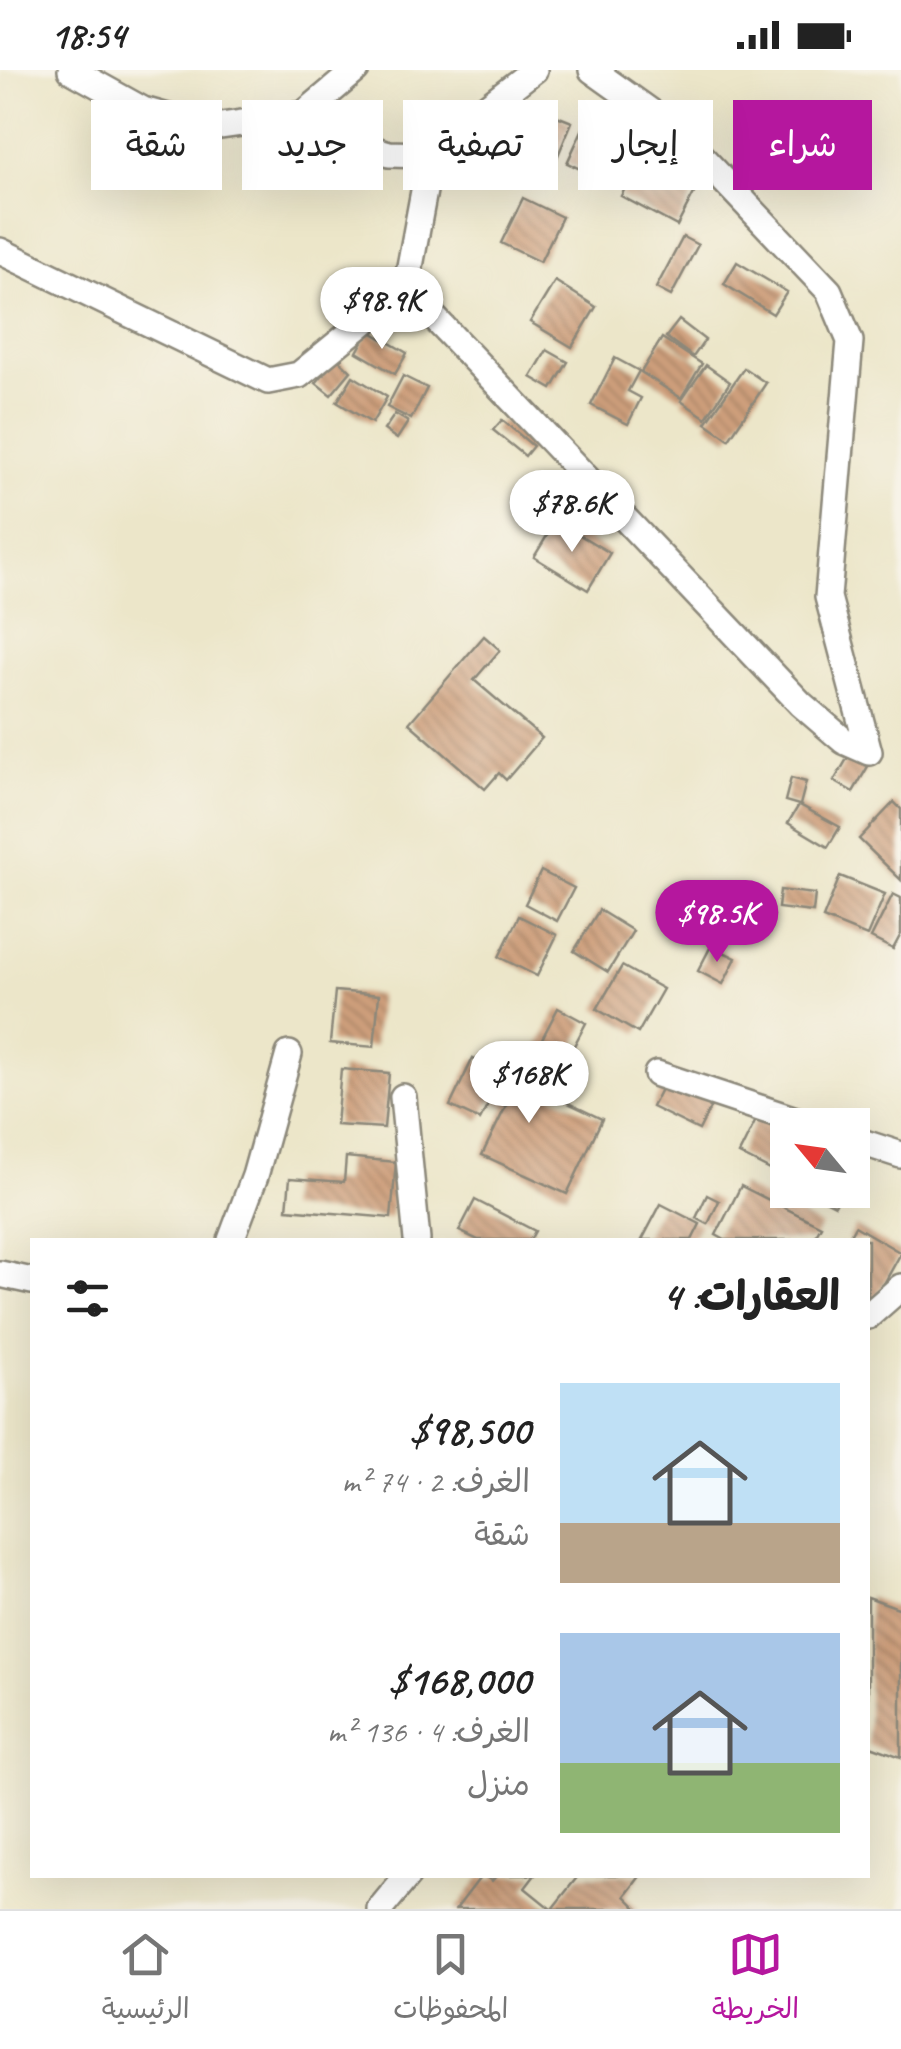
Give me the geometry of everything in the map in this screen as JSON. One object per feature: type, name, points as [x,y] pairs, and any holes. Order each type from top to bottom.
[{"type":"street","points":[[321,100],[356,70]]},
{"type":"street","points":[[496,100],[534,70]]},
{"type":"street","points":[[406,288],[801,704],[844,741],[868,752],[828,597],[850,340],[830,291],[676,130],[592,70]]},
{"type":"street","points":[[82,72],[143,110],[208,128],[242,123]]},
{"type":"street","points":[[0,251],[268,381],[299,375],[406,288],[424,190]]},
{"type":"street","points":[[232,1238],[255,1176],[289,1054]]},
{"type":"street","points":[[657,1074],[770,1111]]},
{"type":"street","points":[[403,1097],[417,1238]]},
{"type":"street","points":[[870,1144],[901,1154]]},
{"type":"street","points":[[0,1274],[30,1281]]},
{"type":"street","points":[[870,1314],[901,1287]]},
{"type":"street","points":[[380,1909],[406,1878]]},
{"type":"building","points":[[558,116],[572,122],[558,155]]},
{"type":"building","points":[[578,139],[578,168],[567,163]]},
{"type":"building","points":[[624,190],[696,190],[677,226],[621,196]]},
{"type":"building","points":[[523,198],[562,217],[540,262],[501,243]]},
{"type":"building","points":[[683,237],[698,245],[671,296],[656,288]]},
{"type":"building","points":[[737,262],[787,292],[773,314],[724,284]]},
{"type":"building","points":[[555,281],[596,307],[572,347],[530,322]]},
{"type":"building","points":[[679,320],[705,340],[693,357],[666,337]]},
{"type":"building","points":[[369,331],[407,353],[395,374],[357,352]]},
{"type":"building","points":[[662,338],[702,364],[681,398],[641,372]]},
{"type":"building","points":[[547,350],[568,362],[552,389],[531,377]]},
{"type":"building","points":[[337,358],[351,371],[331,395],[316,383]]},
{"type":"building","points":[[615,358],[639,371],[628,391],[641,398],[628,424],[591,405]]},
{"type":"building","points":[[706,365],[730,382],[706,418],[681,401]]},
{"type":"building","points":[[744,368],[766,383],[729,439],[706,423]]},
{"type":"building","points":[[353,376],[387,397],[372,423],[337,402]]},
{"type":"building","points":[[403,376],[427,388],[411,419],[387,407]]},
{"type":"building","points":[[395,414],[408,422],[397,439],[384,430]]},
{"type":"building","points":[[502,420],[533,446],[525,456],[493,430]]},
{"type":"building","points":[[556,521],[610,553],[588,590],[534,557]]},
{"type":"building","points":[[484,636],[500,650],[474,680],[542,738],[506,780],[499,773],[485,789],[409,723]]},
{"type":"building","points":[[851,752],[870,763],[853,792],[834,781]]},
{"type":"building","points":[[791,778],[806,782],[800,805],[840,827],[828,847],[788,823],[799,805],[785,801]]},
{"type":"building","points":[[894,802],[901,809],[901,880],[859,839]]},
{"type":"building","points":[[541,871],[574,888],[557,921],[525,904]]},
{"type":"building","points":[[840,876],[885,894],[867,936],[823,918]]},
{"type":"building","points":[[780,890],[815,894],[813,912],[778,908]]},
{"type":"building","points":[[893,894],[901,898],[901,934],[893,949],[871,938]]},
{"type":"building","points":[[599,910],[633,931],[608,972],[574,951]]},
{"type":"building","points":[[519,916],[557,935],[537,976],[499,957]]},
{"type":"building","points":[[711,946],[736,958],[723,984],[698,971]]},
{"type":"building","points":[[622,966],[663,989],[638,1033],[597,1009]]},
{"type":"building","points":[[335,991],[379,995],[374,1047],[330,1043]]},
{"type":"building","points":[[558,1008],[586,1023],[559,1074],[531,1060]]},
{"type":"building","points":[[473,1058],[602,1119],[567,1194],[482,1155],[506,1106],[491,1099],[480,1120],[450,1106]]},
{"type":"building","points":[[341,1069],[389,1073],[384,1128],[336,1125]]},
{"type":"building","points":[[670,1071],[717,1094],[699,1130],[652,1107]]},
{"type":"building","points":[[768,1096],[792,1108],[770,1108],[770,1170],[739,1154]]},
{"type":"building","points":[[346,1157],[396,1162],[391,1218],[287,1209],[290,1178],[344,1182]]},
{"type":"building","points":[[741,1186],[770,1200],[770,1208],[785,1208],[821,1226],[814,1238],[716,1235]]},
{"type":"building","points":[[707,1195],[719,1201],[708,1224],[696,1218]]},
{"type":"building","points":[[475,1200],[535,1231],[531,1238],[474,1238],[459,1231]]},
{"type":"building","points":[[661,1204],[700,1224],[693,1238],[643,1238]]},
{"type":"building","points":[[855,1226],[901,1253],[875,1300],[870,1296],[870,1238],[848,1238]]},
{"type":"building","points":[[870,1598],[901,1609],[901,1757],[870,1746]]},
{"type":"building","points":[[480,1878],[533,1878],[525,1888],[551,1909],[456,1909]]},
{"type":"building","points":[[577,1878],[639,1878],[625,1896],[638,1909],[552,1909]]}]
